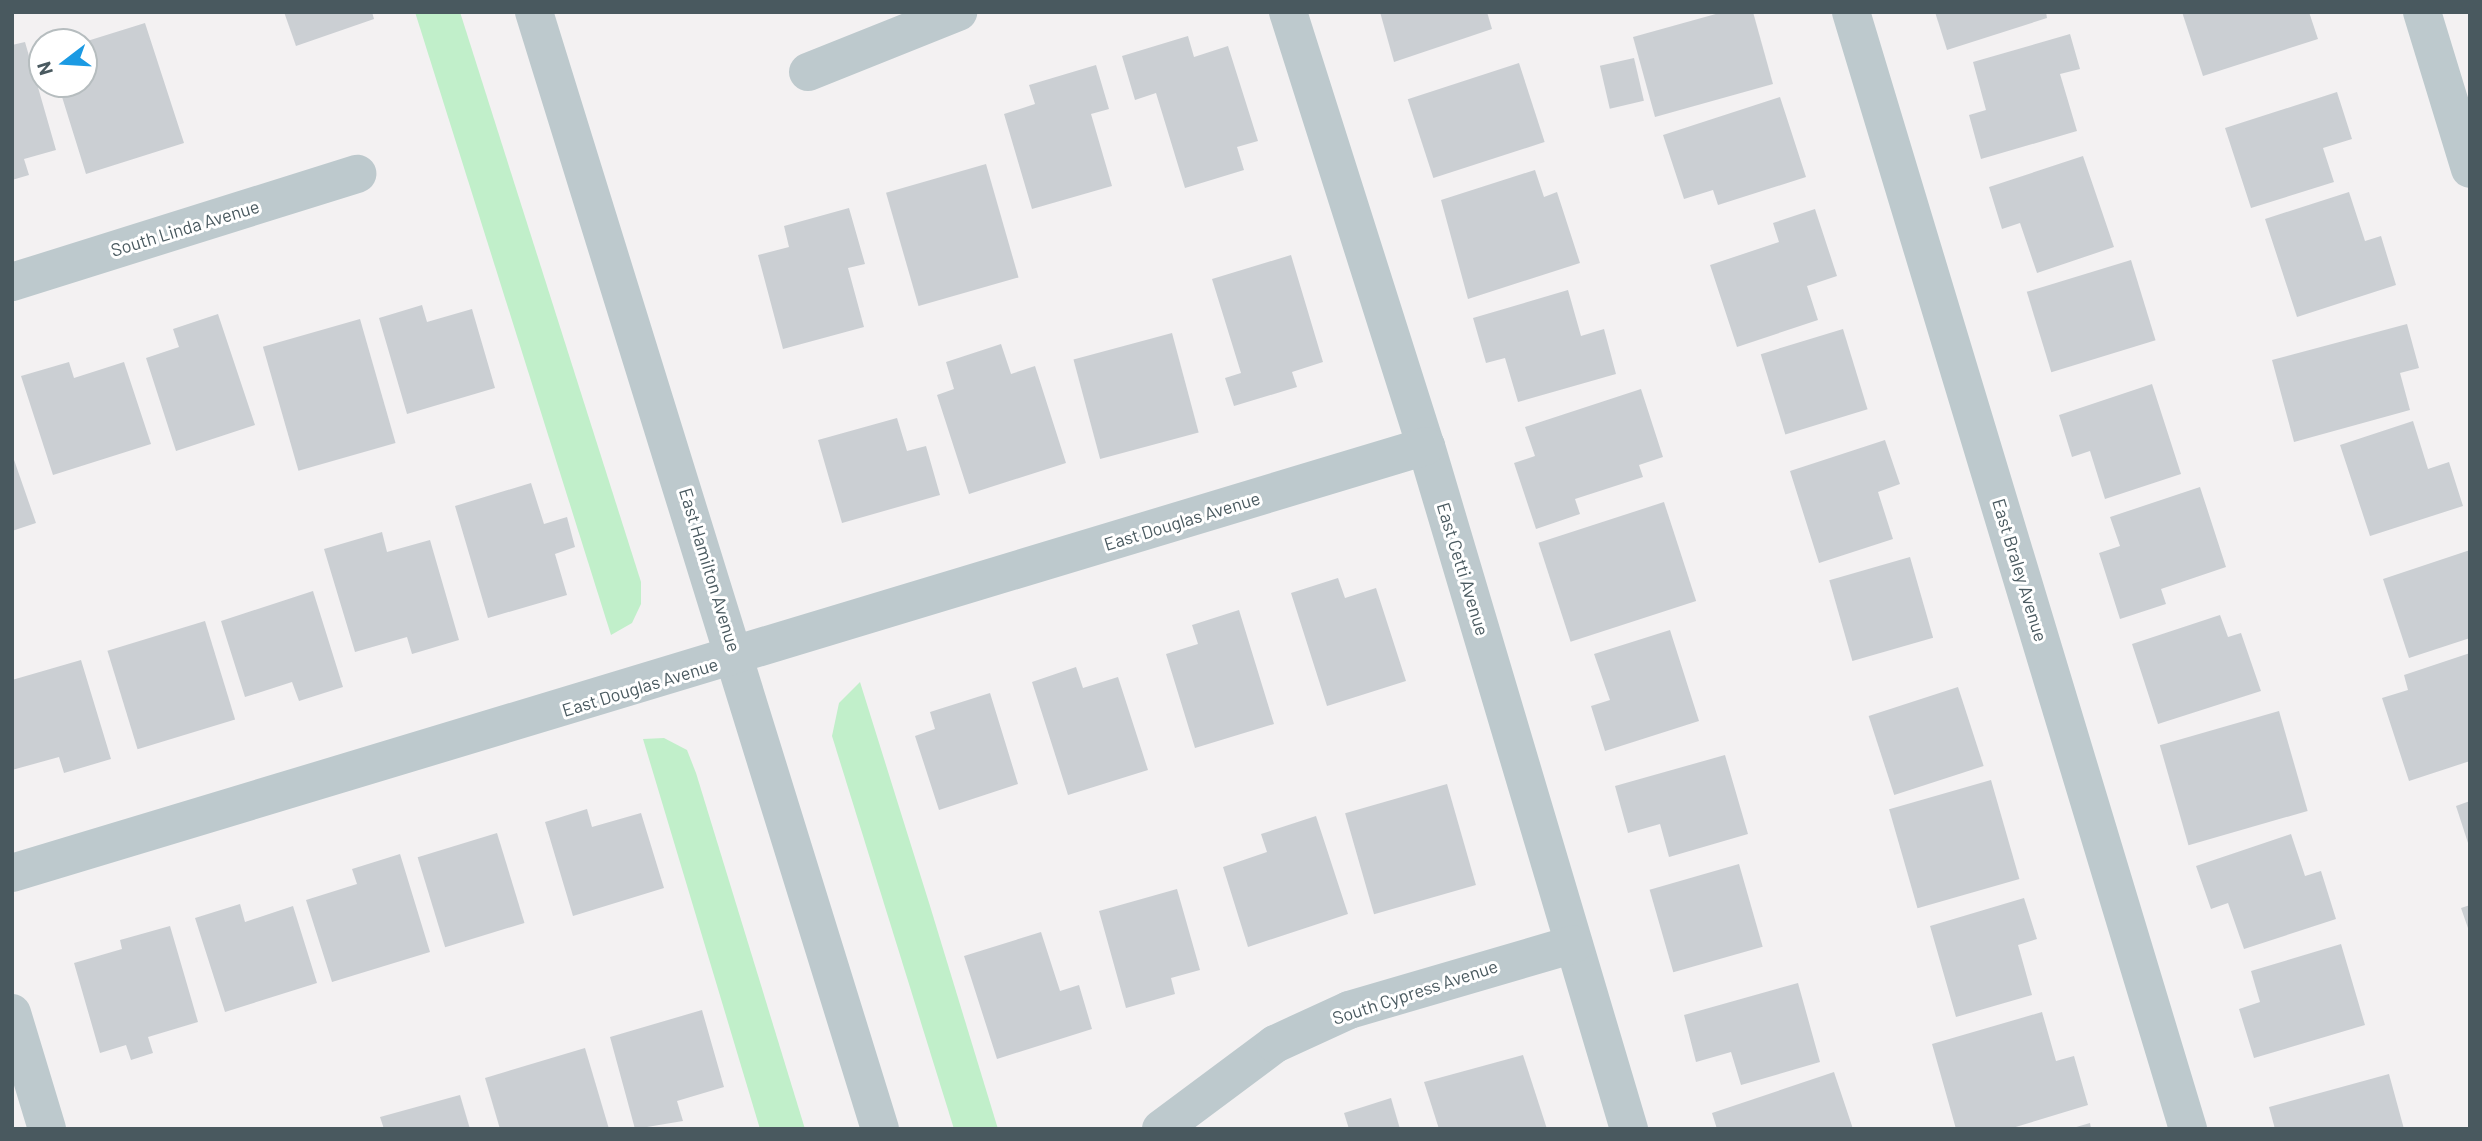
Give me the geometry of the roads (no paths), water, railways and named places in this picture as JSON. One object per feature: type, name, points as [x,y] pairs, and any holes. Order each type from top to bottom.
[{"type":"street","name":"East Hamilton Avenue","points":[[534,12],[737,657],[880,1129]]},
{"type":"street","points":[[808,72],[958,12]]},
{"type":"street","name":"East Cetti Avenue","points":[[1288,12],[1426,446],[1629,1129]]},
{"type":"street","name":"East Braley Avenue","points":[[1851,12],[2188,1129]]},
{"type":"street","points":[[2422,12],[2470,169]]},
{"type":"street","name":"South Linda Avenue","points":[[12,282],[357,174]]},
{"type":"street","name":"East Douglas Avenue","points":[[12,873],[737,657],[1426,446]]},
{"type":"street","name":"South Cypress Avenue","points":[[1161,1129],[1275,1044],[1349,1010],[1574,944]]},
{"type":"street","points":[[12,1013],[47,1129]]}]
